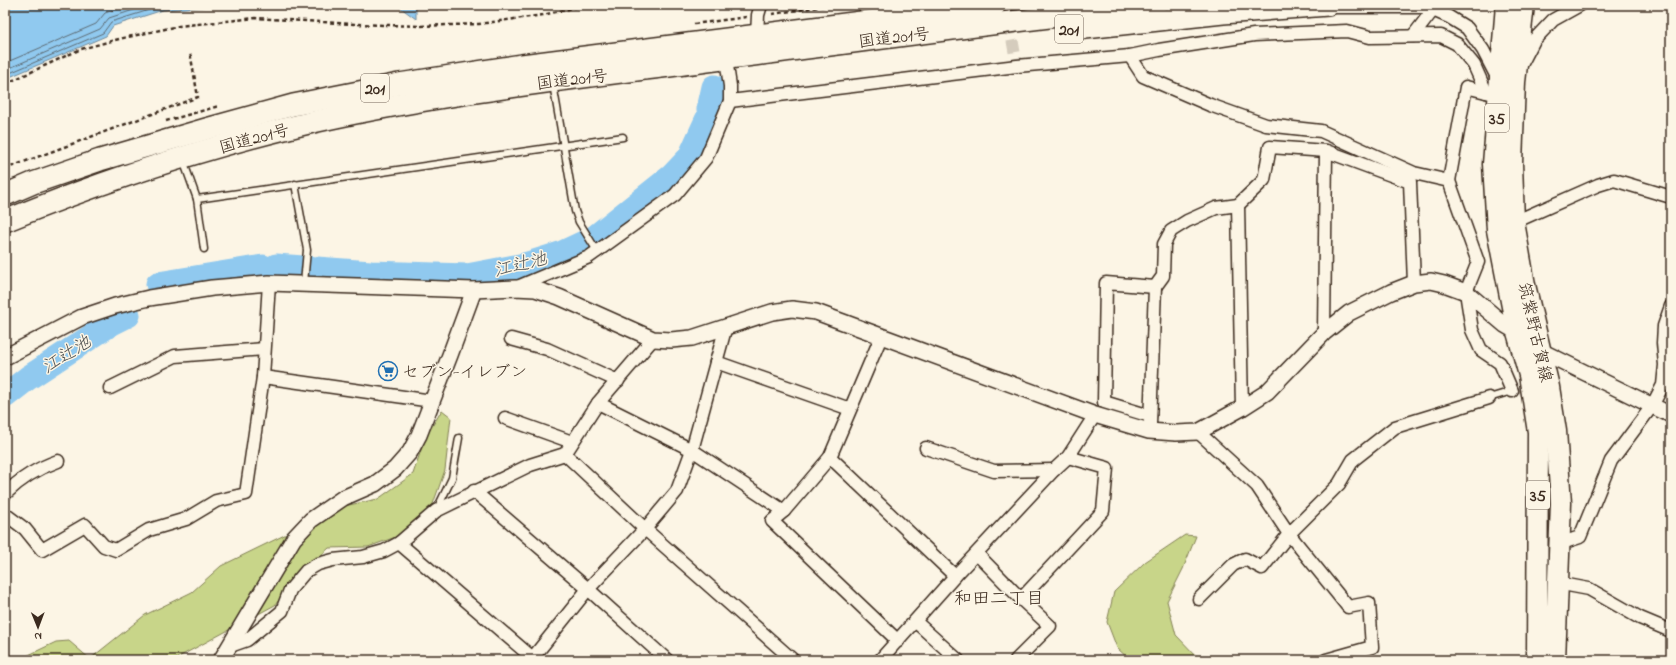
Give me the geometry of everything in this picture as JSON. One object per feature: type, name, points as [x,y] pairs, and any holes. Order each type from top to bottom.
[{"type":"highway","name":"201","points":[[825,28],[866,11],[908,5]]},
{"type":"highway","name":"国道201号","points":[[5,195],[33,183],[100,160],[206,128],[293,105],[399,84],[522,64],[825,28],[995,5]]},
{"type":"highway","name":"国道201号","points":[[5,221],[43,205],[107,182],[182,158],[296,126],[399,105],[553,82],[896,36],[1155,5]]},
{"type":"highway","name":"201","points":[[810,48],[895,47],[1283,8],[1328,5]]},
{"type":"main road","name":"筑紫野古賀線","points":[[1506,5],[1493,164],[1506,226],[1517,332],[1529,375],[1538,432],[1537,660]]},
{"type":"main road","name":"筑紫野古賀線","points":[[1500,87],[1524,5]]},
{"type":"main road","name":"筑紫野古賀線","points":[[1506,226],[1526,286],[1549,387],[1556,431],[1561,503],[1555,660]]},
{"type":"street","points":[[758,35],[758,15],[761,5]]},
{"type":"street","points":[[1512,391],[1500,362],[1481,350],[1472,330],[1466,292],[1478,262],[1449,181],[1466,87],[1500,87],[1519,68],[1534,40],[1553,20],[1580,5]]},
{"type":"street","points":[[1283,8],[1426,7],[1467,28],[1483,50],[1500,87]]},
{"type":"street","points":[[1413,36],[1433,10]]},
{"type":"street","points":[[730,101],[1017,66],[1130,56],[1159,50],[1254,36],[1347,31],[1370,37],[1441,36],[1457,44],[1474,65],[1500,87]]},
{"type":"street","points":[[1130,56],[1143,76],[1210,105],[1266,125],[1321,131],[1414,173],[1449,181]]},
{"type":"street","points":[[515,288],[589,257],[675,195],[706,158],[730,101],[730,86],[726,59]]},
{"type":"street","points":[[1150,424],[1155,287],[1163,276],[1164,244],[1171,231],[1186,221],[1216,208],[1238,205],[1264,180],[1270,147],[1326,151],[1410,182],[1414,283]]},
{"type":"street","points":[[1324,333],[1326,151]]},
{"type":"street","points":[[1506,226],[1598,185],[1614,180],[1671,197]]},
{"type":"street","points":[[1238,205],[1242,408]]},
{"type":"street","points":[[1155,287],[1106,283],[1104,402],[1150,424],[1176,433],[1198,432],[1268,392],[1324,333],[1350,314],[1391,292],[1414,283],[1432,281],[1466,292],[1505,325],[1517,332],[1541,351],[1671,415]]},
{"type":"street","points":[[5,514],[25,529],[42,550],[85,525],[104,546],[116,550],[149,530],[186,519],[216,501],[246,494],[263,377],[269,282]]},
{"type":"street","points":[[5,357],[82,317],[115,306],[149,298],[212,288],[269,282],[474,290],[515,288],[535,289],[559,296],[654,339],[671,340],[692,338],[772,312],[792,310],[816,312],[1095,415],[1150,424]]},
{"type":"street","points":[[221,660],[294,538],[311,520],[343,498],[375,484],[395,469],[410,452],[419,435],[474,290]]},
{"type":"street","points":[[1559,544],[1580,536],[1611,461],[1652,406],[1663,385],[1665,365],[1663,343],[1664,326],[1671,306]]},
{"type":"street","points":[[399,543],[533,659],[588,589],[645,529],[677,490],[692,450],[726,326]]},
{"type":"street","points":[[881,337],[830,457],[784,511],[772,522],[898,641]]},
{"type":"street","points":[[512,339],[548,349],[618,381]]},
{"type":"street","points":[[230,646],[247,640],[282,611],[290,590],[306,571],[318,564],[333,560],[363,557],[384,551],[399,543],[436,511],[474,491],[530,465],[565,454],[598,403],[654,339]]},
{"type":"street","points":[[110,388],[175,356],[264,349]]},
{"type":"street","points":[[716,362],[850,409]]},
{"type":"street","points":[[263,377],[432,401]]},
{"type":"street","points":[[1199,599],[1233,565],[1245,559],[1262,568],[1289,534],[1339,484],[1353,460],[1396,426],[1489,398]]},
{"type":"street","points":[[598,403],[692,450],[784,511]]},
{"type":"street","points":[[880,660],[916,622],[955,576],[1054,470],[1068,457],[1095,415]]},
{"type":"street","points":[[505,418],[572,442]]},
{"type":"street","points":[[1198,432],[1257,486],[1289,534],[1348,607],[1369,603],[1372,648],[1326,660]]},
{"type":"street","points":[[926,448],[994,471],[1054,470]]},
{"type":"street","points":[[565,454],[645,529],[793,660]]},
{"type":"street","points":[[830,457],[955,576]]},
{"type":"street","points":[[1021,599],[1103,511],[1106,468],[1068,457]]},
{"type":"street","points":[[5,494],[13,486],[42,467],[58,461]]},
{"type":"street","points":[[474,491],[588,589],[667,660]]},
{"type":"street","points":[[977,554],[1050,626],[1016,660]]},
{"type":"street","points":[[1557,584],[1589,589],[1640,618],[1671,631]]},
{"type":"street","points":[[916,622],[958,660]]},
{"type":"lane","points":[[553,82],[575,211],[579,222],[597,251]]},
{"type":"lane","points":[[197,199],[624,137]]},
{"type":"lane","points":[[182,158],[197,199],[204,249]]},
{"type":"lane","points":[[295,184],[307,250],[304,283]]},
{"type":"lane","points":[[1489,398],[1512,391]]},
{"type":"lane","points":[[436,511],[452,478],[459,438]]},
{"type":"path","points":[[5,84],[81,49],[179,26],[255,18],[361,25],[420,26],[479,24],[543,15],[586,5]]},
{"type":"path","points":[[5,169],[198,97],[190,52]]},
{"type":"green space","points":[[442,410],[451,417],[445,470],[433,504],[404,534],[368,547],[329,548],[299,575],[275,605],[173,660],[18,660],[56,642],[69,641],[90,659],[145,615],[192,592],[221,566],[344,506],[378,499],[413,474],[425,438]]},
{"type":"green space","points":[[1185,535],[1196,536],[1183,569],[1167,601],[1176,635],[1199,659],[1202,660],[1130,660],[1117,648],[1107,622],[1114,592],[1145,562]]},
{"type":"water","points":[[5,5],[223,5],[163,10],[113,26],[106,36],[5,79]]},
{"type":"water","points":[[397,5],[416,5],[416,19]]},
{"type":"waterway","name":"江辻池","points":[[709,109],[714,87]]},
{"type":"waterway","name":"江辻池","points":[[276,266],[371,273],[467,276],[525,265],[560,254],[594,238],[672,176],[690,157],[707,120]]},
{"type":"waterway","name":"江辻池","points":[[158,284],[263,267]]},
{"type":"waterway","name":"江辻池","points":[[5,396],[28,378],[112,323],[128,315]]},
{"type":"tunnel","points":[[1006,5],[1017,66]]},
{"type":"place","name":"セブン-イレブン","points":[[388,371]]},
{"type":"district","name":"和田二丁目","points":[[999,598]]}]
